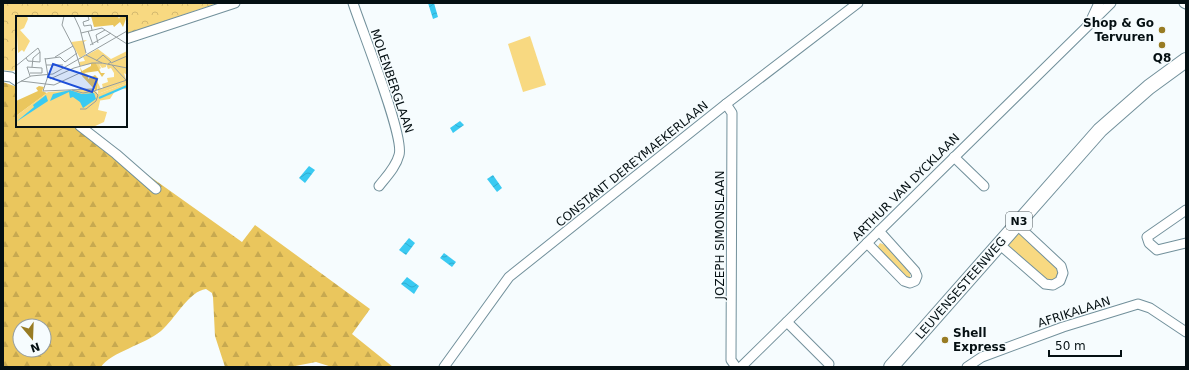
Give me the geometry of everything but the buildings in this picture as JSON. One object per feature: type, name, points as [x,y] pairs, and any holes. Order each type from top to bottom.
[{"type":"main road","name":"LEUVENSESTEENWEG","points":[[891,367],[1100,130],[1143,92],[1186,60]]},
{"type":"street","points":[[127,39],[235,3]]},
{"type":"street","name":"MOLENBERGLAAN","points":[[353,3],[401,145],[400,155],[395,164],[378,186]]},
{"type":"street","name":"CONSTANT DEREYMAEKERLAAN","points":[[444,367],[509,277],[726,104],[858,3]]},
{"type":"street","name":"ARTHUR VAN DYCKLAAN","points":[[1089,25],[1099,3]]},
{"type":"street","name":"ARTHUR VAN DYCKLAAN","points":[[741,367],[1111,3]]},
{"type":"street","name":"JOZEPH SIMONSLAAN","points":[[726,104],[732,113],[731,360],[736,367]]},
{"type":"street","points":[[81,127],[116,154],[156,189]]},
{"type":"street","points":[[954,157],[984,186]]},
{"type":"street","points":[[1186,210],[1168,221],[1147,237],[1149,243],[1157,250],[1186,243]]},
{"type":"street","points":[[1000,244],[1045,284],[1053,285],[1060,281],[1063,273],[1058,262],[1016,224]]},
{"type":"street","points":[[867,243],[904,281],[910,283],[915,281],[917,276],[915,270],[879,231]]},
{"type":"street","name":"AFRIKALAAN","points":[[967,367],[982,357],[1063,327],[1138,304],[1150,308],[1186,332]]},
{"type":"street","points":[[787,322],[829,364]]},
{"type":"green space","points":[[3,3],[218,3],[127,34],[127,16],[16,16],[16,70],[3,70]]},
{"type":"green space","points":[[530,36],[546,85],[523,92],[508,44]]},
{"type":"green space","points":[[3,82],[16,87],[16,127],[75,127],[102,148],[145,173],[242,242],[255,225],[370,309],[352,334],[393,367],[332,367],[316,362],[290,367],[225,367],[215,336],[213,297],[212,293],[206,289],[200,291],[188,300],[161,331],[112,357],[101,367],[3,367]]},
{"type":"green space","points":[[1017,230],[1058,268],[1059,274],[1056,280],[1049,282],[1005,244]]},
{"type":"green space","points":[[880,243],[885,245],[911,272],[910,277],[906,278],[877,248]]},
{"type":"water","points":[[428,3],[434,3],[438,17],[433,19]]},
{"type":"water","points":[[460,121],[464,125],[453,133],[450,128]]},
{"type":"water","points":[[309,166],[315,170],[305,183],[299,178]]},
{"type":"water","points":[[493,175],[502,188],[497,192],[487,179]]},
{"type":"water","points":[[409,238],[415,243],[406,255],[399,250]]},
{"type":"water","points":[[444,253],[456,262],[452,267],[440,258]]},
{"type":"water","points":[[407,277],[419,286],[414,294],[401,284]]},
{"type":"place","name":"Shop & Go Tervuren","points":[[1162,30]]},
{"type":"place","name":"Q8","points":[[1162,45]]},
{"type":"place","name":"Shell Express","points":[[945,340]]}]
